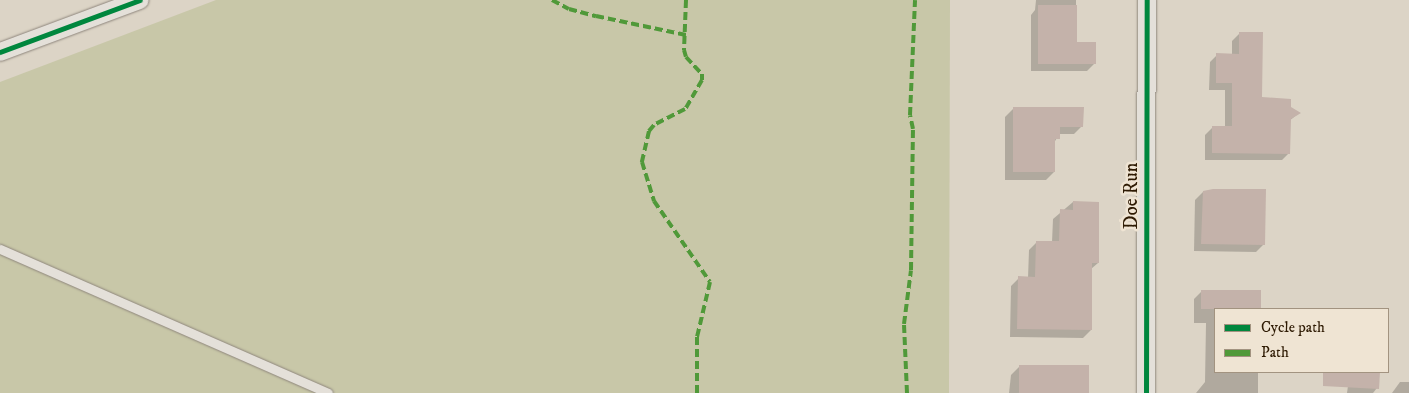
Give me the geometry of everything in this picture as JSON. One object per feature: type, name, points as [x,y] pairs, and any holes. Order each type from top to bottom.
[{"type":"street","points":[[0,52],[140,0]]},
{"type":"street","name":"Doe Run","points":[[1146,393],[1147,0]]},
{"type":"lane","points":[[0,249],[328,393]]},
{"type":"green space","points":[[216,0],[950,0],[949,393],[0,393],[0,82]]},
{"type":"building","points":[[1038,5],[1077,5],[1077,42],[1096,42],[1096,64],[1038,64]]},
{"type":"building","points":[[1239,32],[1263,32],[1262,97],[1291,99],[1291,107],[1301,113],[1291,119],[1290,154],[1212,153],[1212,126],[1232,126],[1232,83],[1216,83],[1216,53],[1239,54]]},
{"type":"building","points":[[1013,107],[1084,107],[1083,127],[1060,127],[1060,139],[1055,139],[1055,172],[1013,172]]},
{"type":"building","points":[[1213,189],[1266,189],[1265,245],[1201,244],[1203,191]]},
{"type":"building","points":[[1073,201],[1099,202],[1099,263],[1092,263],[1092,330],[1017,329],[1018,276],[1035,277],[1036,241],[1059,241],[1060,209],[1073,210]]},
{"type":"building","points":[[1201,290],[1261,290],[1261,308],[1201,309]]},
{"type":"building","points":[[1019,365],[1089,365],[1089,393],[1019,393]]},
{"type":"building","points":[[1323,373],[1380,373],[1379,389],[1323,386]]},
{"type":"marked path","points":[[552,0],[569,9],[686,35]]},
{"type":"marked path","points":[[686,0],[684,50],[686,57],[702,74],[702,80],[685,109],[654,125],[649,131],[642,162],[654,201],[710,282],[697,337],[697,393]]},
{"type":"marked path","points":[[907,393],[904,324],[911,270],[913,129],[910,115],[915,0]]},
{"type":"cycle path","points":[[0,52],[140,0]]},
{"type":"cycle path","points":[[1146,393],[1147,0]]}]
